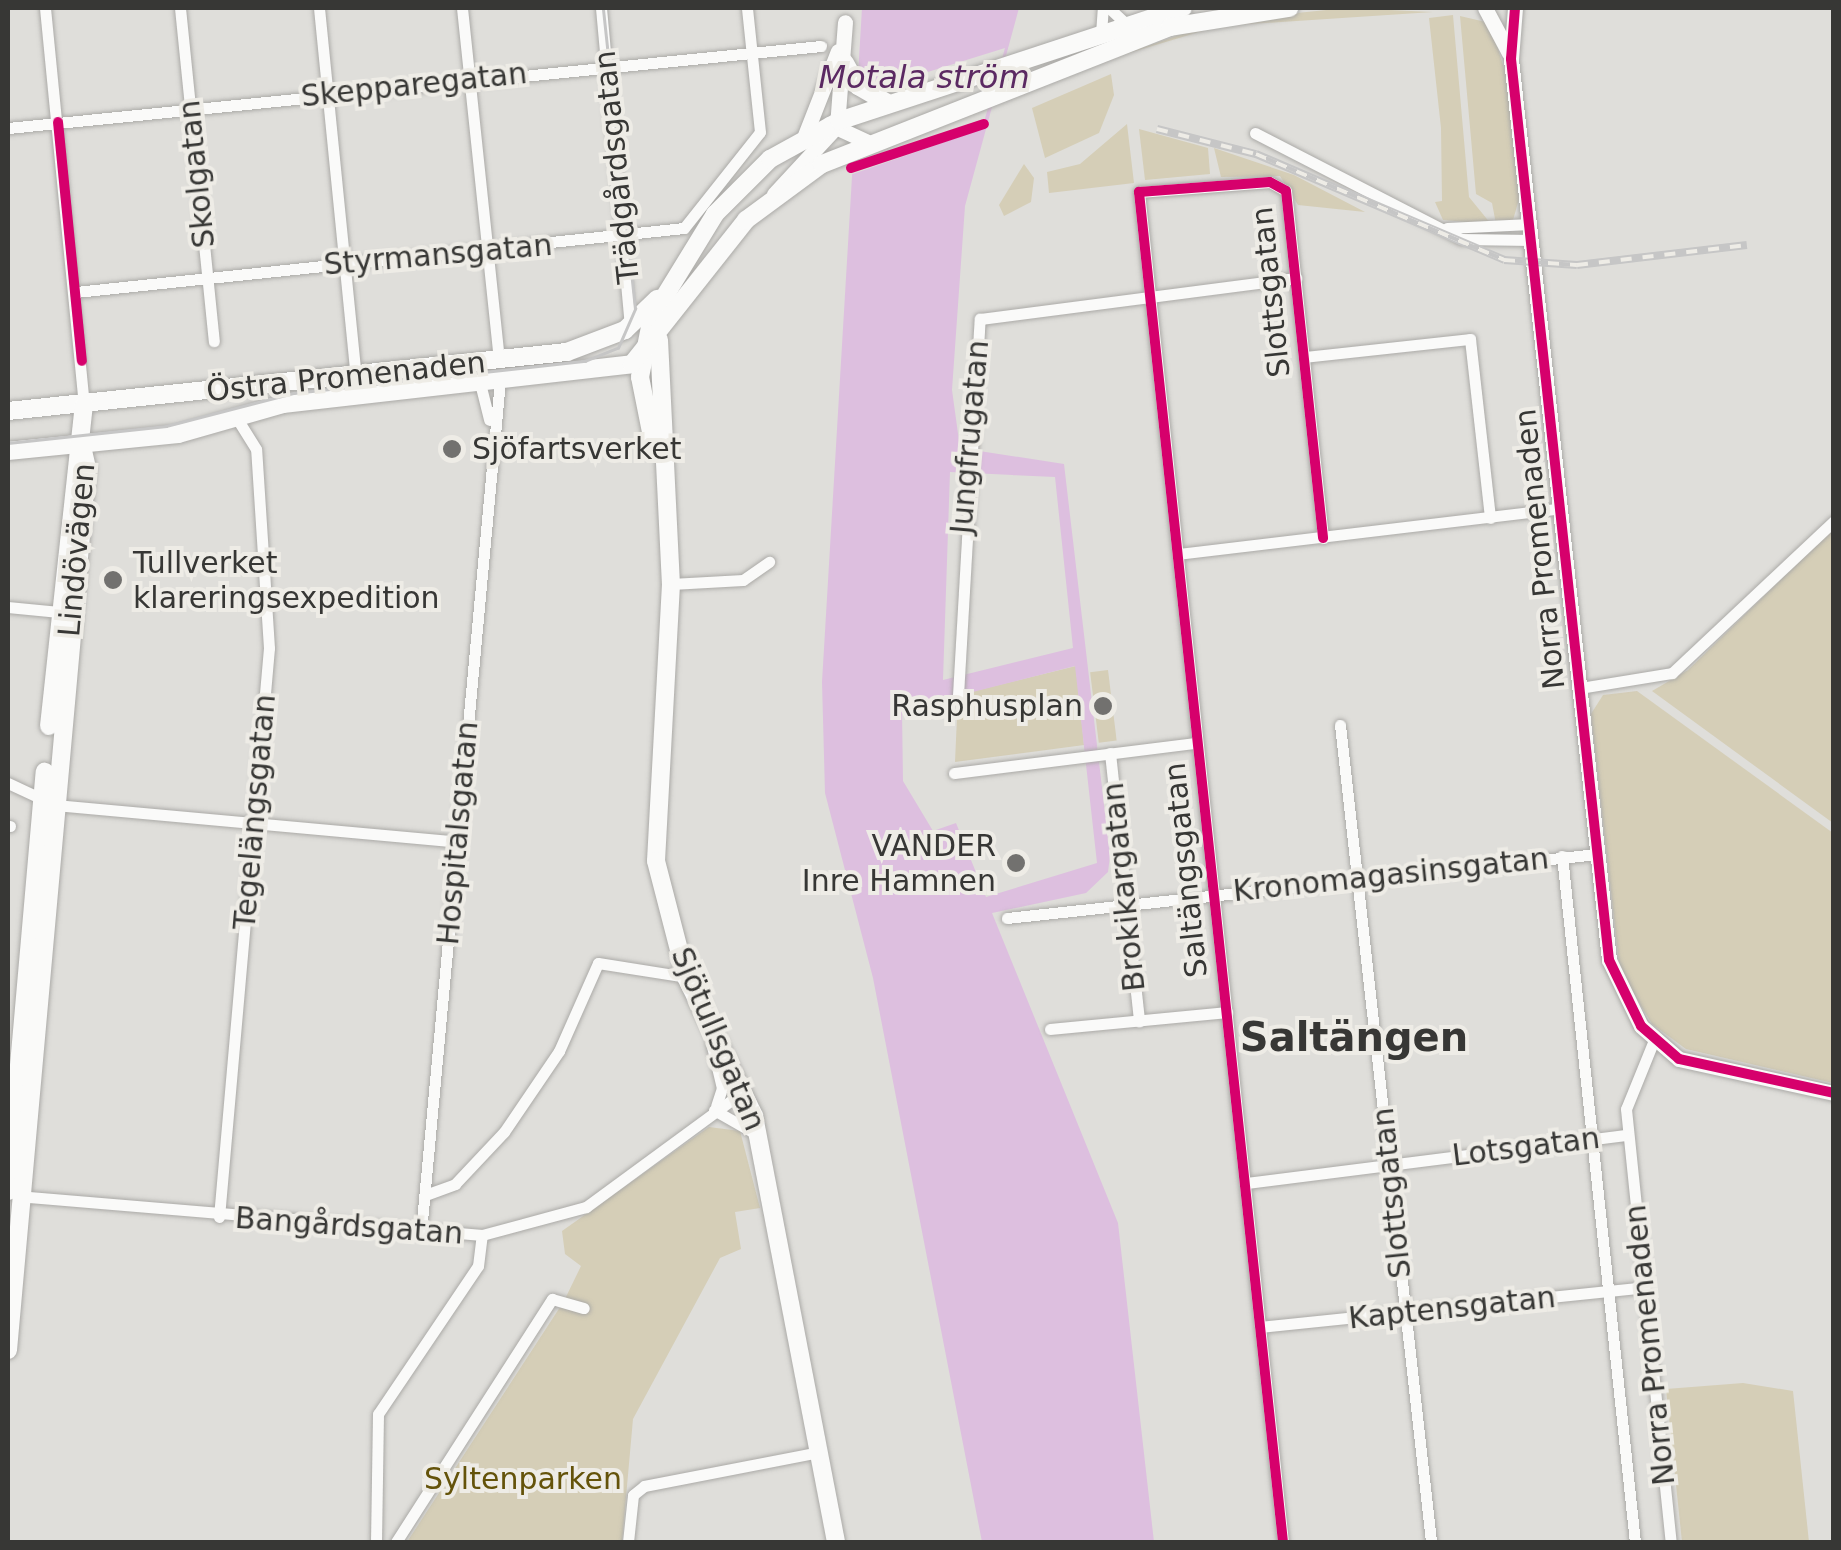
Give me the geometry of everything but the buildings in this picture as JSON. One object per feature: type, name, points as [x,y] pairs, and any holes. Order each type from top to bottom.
[{"type":"main road","points":[[641,359],[666,293],[725,202],[804,135],[1183,8]]},
{"type":"main road","points":[[641,359],[659,339],[706,267],[774,194],[852,146],[872,144],[990,104],[1170,27],[1289,8]]},
{"type":"main road","points":[[845,63],[855,82],[888,104]]},
{"type":"main road","name":"Östra Promenaden","points":[[8,451],[178,434],[235,416],[331,398],[361,386],[581,349],[630,326],[666,293]]},
{"type":"main road","name":"Sjötullsgatan","points":[[659,339],[660,472]]},
{"type":"main road","name":"Östra Promenaden","points":[[8,412],[361,386],[480,383],[641,359]]},
{"type":"main road","name":"Sjötullsgatan","points":[[641,359],[660,472],[671,584],[652,829],[686,977],[706,1022],[745,1090],[760,1138],[836,1542]]},
{"type":"main road","points":[[81,443],[84,405]]},
{"type":"main road","name":"Lindövägen","points":[[8,1350],[13,1184],[42,799],[72,458],[81,443]]},
{"type":"main road","name":"Lindövägen","points":[[42,799],[87,468],[81,443]]},
{"type":"street","points":[[46,8],[84,405]]},
{"type":"street","name":"Skolgatan","points":[[180,8],[214,342]]},
{"type":"street","points":[[319,8],[361,386]]},
{"type":"street","points":[[462,8],[490,250],[498,360]]},
{"type":"street","name":"Trädgårdsgatan","points":[[600,8],[625,238],[630,326]]},
{"type":"street","points":[[747,8],[752,54]]},
{"type":"street","points":[[1101,34],[1106,8],[1127,25]]},
{"type":"street","name":"Norra Promenaden","points":[[1486,8],[1511,60]]},
{"type":"street","name":"Norra Promenaden","points":[[1506,8],[1512,41]]},
{"type":"street","name":"Norra Promenaden","points":[[1516,8],[1511,60],[1609,960],[1654,1040],[1629,1084],[1628,1135],[1672,1542]]},
{"type":"street","points":[[774,194],[839,123],[845,15]]},
{"type":"street","points":[[804,135],[826,95],[845,15]]},
{"type":"street","name":"Skepparegatan","points":[[8,128],[820,46]]},
{"type":"street","name":"Styrmansgatan","points":[[76,292],[625,238],[684,228],[758,138],[752,54]]},
{"type":"street","points":[[826,95],[852,146]]},
{"type":"street","points":[[1255,133],[1443,228],[1530,232]]},
{"type":"street","name":"Slottsgatan","points":[[1139,192],[1278,182],[1296,278],[1323,538]]},
{"type":"street","name":"Saltängsgatan","points":[[1139,192],[1283,1542]]},
{"type":"street","name":"Jungfrugatan","points":[[958,694],[965,472],[980,319],[1296,278]]},
{"type":"street","points":[[1304,357],[1470,339],[1490,518]]},
{"type":"street","name":"Hospitalsgatan","points":[[421,1232],[428,1194],[491,434],[500,381]]},
{"type":"street","name":"Hospitalsgatan","points":[[480,383],[491,434]]},
{"type":"street","name":"Tegelängsgatan","points":[[218,1217],[254,824],[270,570],[252,430],[235,416]]},
{"type":"street","points":[[1178,554],[1561,508]]},
{"type":"street","name":"Norra Promenaden","points":[[1580,688],[1672,674],[1834,521]]},
{"type":"street","points":[[671,584],[743,580],[769,562]]},
{"type":"street","points":[[8,607],[59,612]]},
{"type":"street","name":"Slottsgatan","points":[[1340,725],[1431,1542]]},
{"type":"street","points":[[954,773],[1196,743]]},
{"type":"street","name":"Brokikargatan","points":[[1105,753],[1139,1020]]},
{"type":"street","points":[[8,783],[42,799],[254,824],[458,842]]},
{"type":"street","name":"Kronomagasinsgatan","points":[[1007,918],[1597,854]]},
{"type":"street","points":[[1562,856],[1635,1542]]},
{"type":"street","points":[[428,1194],[455,1184],[504,1132],[559,1050],[598,963],[686,977]]},
{"type":"street","points":[[1050,1029],[1227,1012]]},
{"type":"street","points":[[706,1022],[722,1088],[714,1110],[744,1120],[760,1138]]},
{"type":"street","points":[[1654,1040],[1698,1066],[1834,1093]]},
{"type":"street","name":"Bangårdsgatan","points":[[13,1184],[218,1217],[482,1235],[586,1207],[745,1090]]},
{"type":"street","name":"Lotsgatan","points":[[1246,1183],[1628,1135]]},
{"type":"street","points":[[376,1542],[378,1414],[478,1266],[482,1235]]},
{"type":"street","name":"Kaptensgatan","points":[[1260,1327],[1644,1287]]},
{"type":"street","points":[[396,1542],[552,1298],[584,1308]]},
{"type":"street","points":[[628,1542],[633,1496],[644,1486],[818,1452]]},
{"type":"green space","points":[[1346,8],[1433,12],[1219,26],[1119,56],[1219,21]]},
{"type":"green space","points":[[1453,15],[1469,197],[1491,224],[1443,220],[1435,202],[1442,201],[1441,128],[1429,18]]},
{"type":"green space","points":[[1460,16],[1490,23],[1506,75],[1519,199],[1513,220],[1496,224],[1492,203],[1476,194]]},
{"type":"green space","points":[[1111,74],[1114,95],[1099,133],[1045,158],[1032,108]]},
{"type":"green space","points":[[1127,124],[1134,183],[1049,193],[1047,172],[1080,164]]},
{"type":"green space","points":[[1139,129],[1208,148],[1210,174],[1145,180]]},
{"type":"green space","points":[[1214,148],[1294,175],[1365,212],[1298,205],[1280,176],[1221,177]]},
{"type":"green space","points":[[1024,164],[1034,178],[1031,202],[1004,216],[999,205]]},
{"type":"green space","points":[[1833,529],[1833,823],[1652,691],[1688,670]]},
{"type":"green space","points":[[1076,666],[1084,745],[955,762],[958,695]]},
{"type":"green space","name":"Rasphusplan","points":[[1108,670],[1117,740],[1099,743],[1090,672]]},
{"type":"green space","points":[[1637,691],[1833,833],[1833,1083],[1686,1049],[1652,1024],[1620,971],[1591,714],[1603,695]]},
{"type":"green space","name":"Syltenparken","points":[[709,1127],[740,1131],[760,1208],[735,1212],[741,1249],[720,1258],[633,1419],[622,1542],[407,1542],[564,1301],[581,1266],[565,1254],[562,1231]]},
{"type":"green space","points":[[1743,1383],[1793,1391],[1809,1542],[1682,1542],[1666,1389]]},
{"type":"water","name":"Motala ström","points":[[862,8],[1019,8],[965,206],[952,390],[960,448],[1064,464],[1110,856],[1108,872],[1086,893],[992,913],[1118,1223],[1154,1542],[982,1542],[873,978],[825,793],[822,682]],"holes":[[[950,472],[1055,477],[1073,648],[943,680]],[[1075,666],[1097,863],[986,897],[956,823],[933,831],[903,781],[902,710]]]},
{"type":"pier","points":[[1005,48],[982,129],[850,175],[855,73],[889,84]]},
{"type":"tram line","points":[[8,443],[166,426],[294,393],[585,361],[618,348],[635,309],[603,8]]},
{"type":"railway","points":[[1157,129],[1256,154],[1504,260],[1577,265],[1747,245]]},
{"type":"cycle path","points":[[1515,8],[1511,59],[1609,960],[1641,1026],[1679,1059],[1834,1093]]},
{"type":"cycle path","points":[[58,122],[82,361]]},
{"type":"cycle path","points":[[851,168],[984,124]]},
{"type":"cycle path","points":[[1283,1542],[1139,192],[1270,182],[1286,191],[1323,538]]},
{"type":"place","name":"Sjöfartsverket","points":[[452,449]]},
{"type":"place","name":"Tullverket klareringsexpedition","points":[[113,580]]},
{"type":"place","name":"Rasphusplan","points":[[1103,706]]},
{"type":"place","name":"VANDER Inre Hamnen","points":[[1016,863]]},
{"type":"district","name":"Saltängen","points":[[1354,1037]]}]
